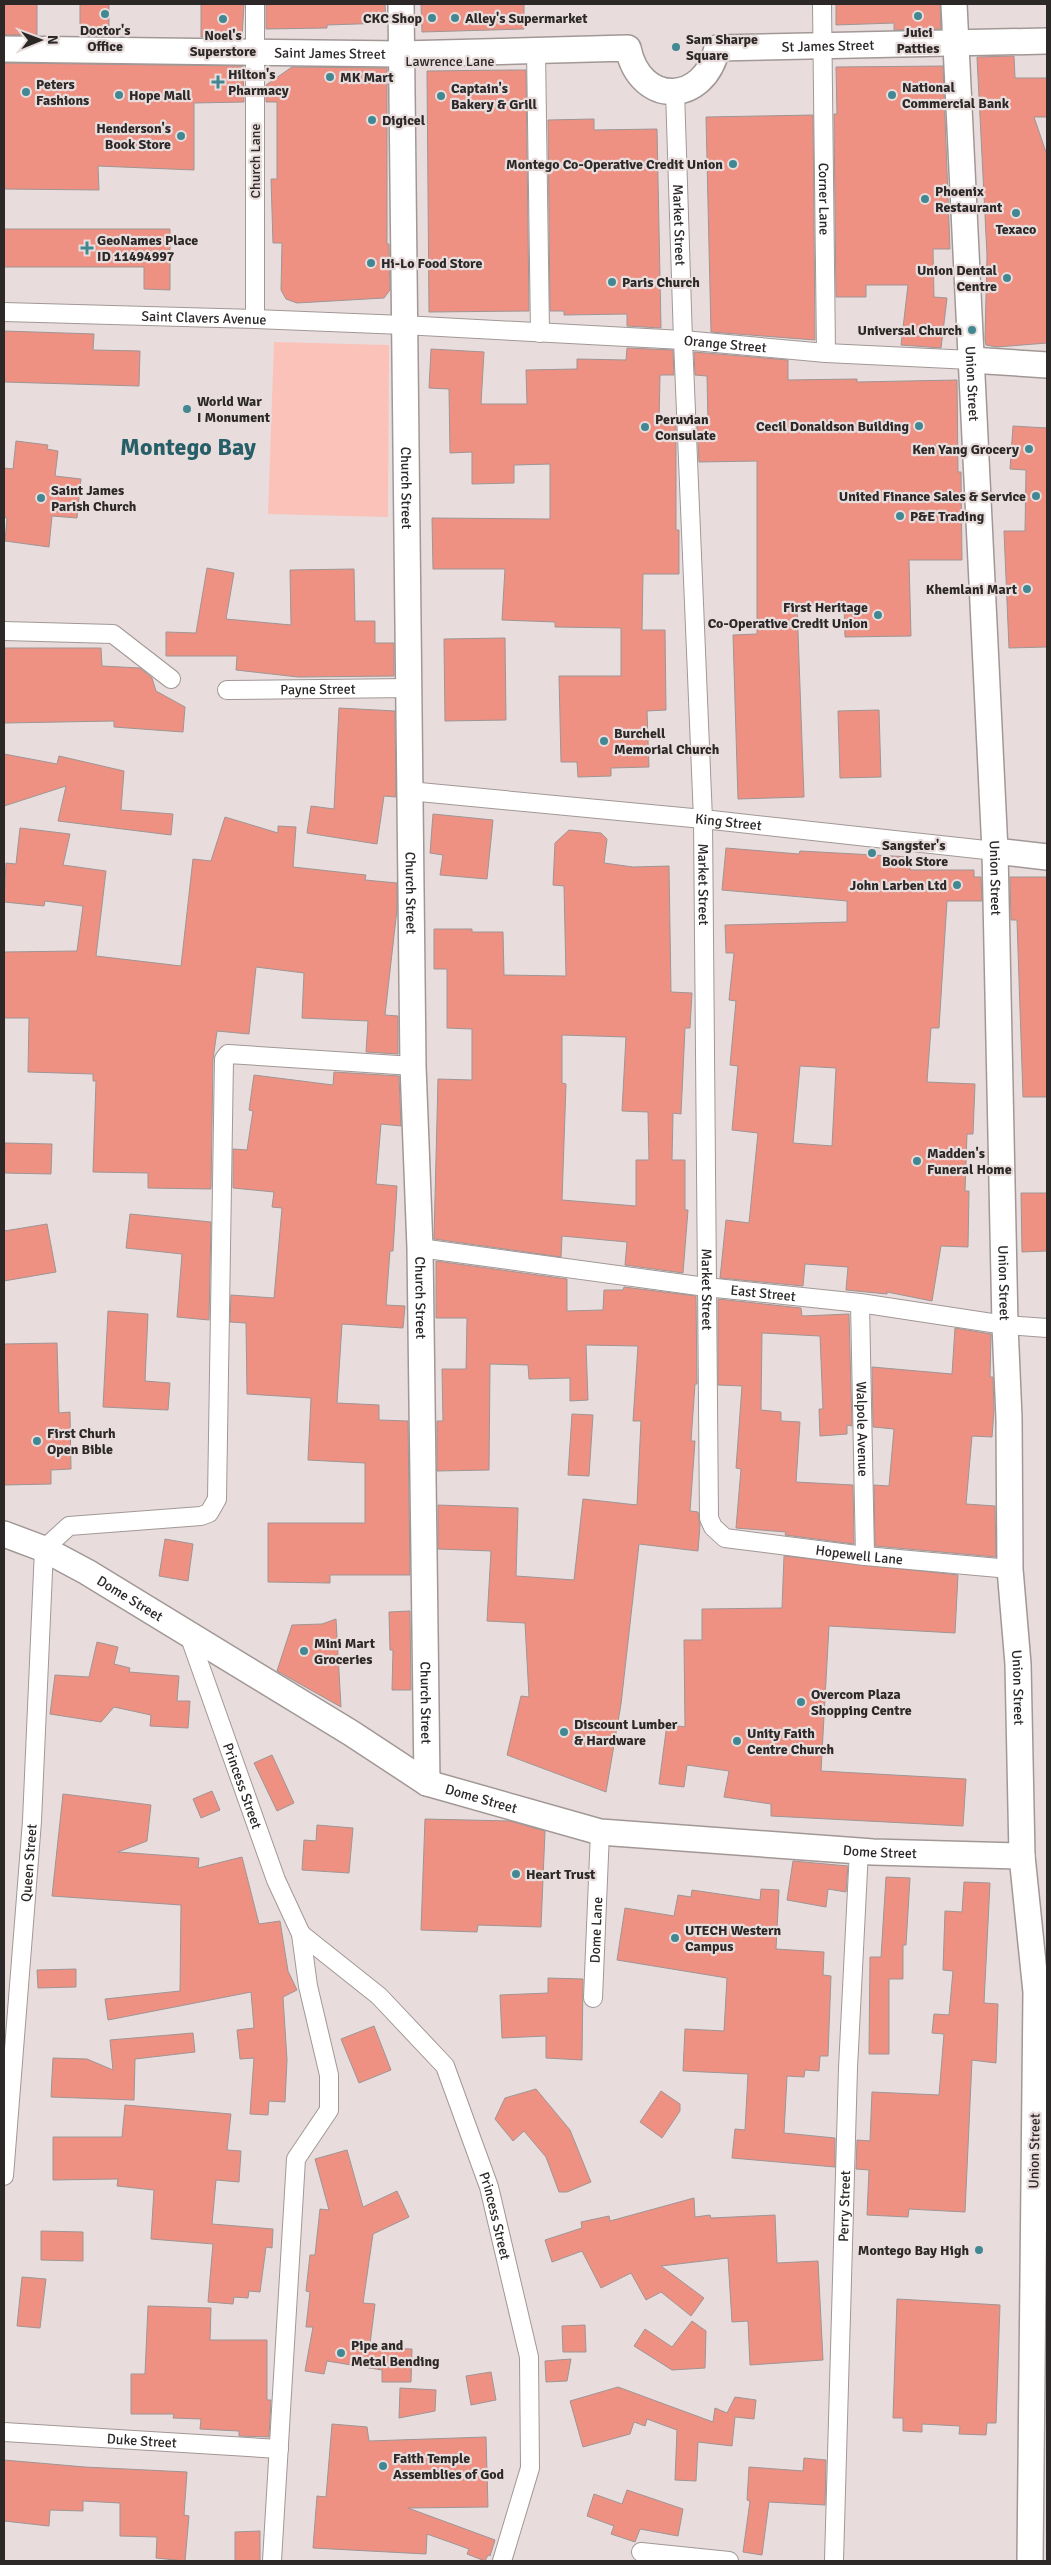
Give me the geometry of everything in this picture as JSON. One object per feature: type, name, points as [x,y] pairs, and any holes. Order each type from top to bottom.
[{"type":"street","name":"Church Lane","points":[[255,4],[255,318]]},
{"type":"street","name":"Church Street","points":[[401,4],[413,1066],[420,1248],[427,1783]]},
{"type":"street","name":"Corner Lane","points":[[822,4],[826,353]]},
{"type":"street","name":"Union Street","points":[[954,4],[994,851],[1005,1324],[1009,1418],[1010,1569],[1018,1664],[1022,1856],[1042,2001],[1030,2561]]},
{"type":"street","name":"St James Street","points":[[675,91],[691,87],[704,78],[714,64],[717,48],[1047,41]]},
{"type":"street","name":"Saint James Street","points":[[4,49],[255,57],[402,57],[536,55],[628,48],[631,62],[637,75],[648,84],[661,90],[675,91]]},
{"type":"street","points":[[4,53],[255,57]]},
{"type":"street","points":[[536,55],[540,333]]},
{"type":"street","name":"Market Street","points":[[675,91],[683,340],[703,819],[709,1518],[713,1527]]},
{"type":"street","name":"Saint Clavers Avenue","points":[[4,312],[255,318],[404,326]]},
{"type":"street","name":"Orange Street","points":[[404,326],[683,340],[826,353],[1047,364]]},
{"type":"street","points":[[4,631],[113,634],[171,679]]},
{"type":"street","name":"Payne Street","points":[[227,690],[410,688]]},
{"type":"street","name":"King Street","points":[[409,791],[703,819],[1047,857]]},
{"type":"street","points":[[44,1549],[69,1526],[201,1516],[209,1514],[217,1499],[225,1057],[228,1054],[413,1066]]},
{"type":"street","name":"East Street","points":[[420,1248],[706,1287],[860,1303],[1005,1324],[1047,1328]]},
{"type":"street","name":"Walpole Avenue","points":[[860,1303],[866,1556]]},
{"type":"street","name":"Hopewell Lane","points":[[713,1527],[725,1538],[866,1556],[1010,1569]]},
{"type":"street","name":"Dome Street","points":[[4,1534],[44,1549],[87,1572],[351,1733],[427,1783],[600,1832],[859,1850],[1022,1856]]},
{"type":"street","name":"Queen Street","points":[[4,2176],[32,1821],[44,1549]]},
{"type":"street","name":"Princess Street","points":[[189,1635],[276,1880],[301,1934],[308,1986],[329,2075],[329,2110],[296,2159],[272,2561]]},
{"type":"street","name":"Dome Lane","points":[[593,1998],[600,1832]]},
{"type":"street","name":"Perry Street","points":[[834,2561],[847,2078],[859,1850]]},
{"type":"street","name":"Princess Street","points":[[301,1934],[379,1996],[445,2066],[489,2187],[529,2357],[530,2468],[502,2561]]},
{"type":"street","name":"Duke Street","points":[[4,2432],[278,2450]]},
{"type":"street","points":[[641,2552],[729,2561]]},
{"type":"shaded area","points":[[274,342],[389,345],[388,517],[268,514]]},
{"type":"building","points":[[4,4],[37,4],[37,35],[4,35]]},
{"type":"building","points":[[80,4],[109,4],[109,36],[80,36]]},
{"type":"building","name":"Noel's Superstore","points":[[201,4],[244,4],[242,38],[201,37]]},
{"type":"building","points":[[266,4],[385,4],[386,23],[327,25],[327,28],[266,29]]},
{"type":"building","points":[[421,4],[524,4],[524,29],[422,32]]},
{"type":"building","points":[[836,4],[940,4],[941,29],[894,30],[894,23],[836,25]]},
{"type":"building","points":[[1014,56],[1015,78],[1047,78],[1047,117],[1034,117],[1047,155],[1047,343],[997,347],[986,345],[985,339],[987,255],[977,57]]},
{"type":"building","points":[[4,63],[243,66],[244,102],[194,103],[194,170],[98,166],[99,190],[4,189]]},
{"type":"building","points":[[943,66],[950,249],[933,249],[934,297],[947,298],[941,348],[901,345],[908,285],[866,285],[866,297],[836,297],[834,114],[837,114],[836,67]]},
{"type":"building","points":[[292,67],[387,68],[387,244],[389,244],[390,290],[384,298],[297,303],[286,299],[281,290],[282,243],[273,243],[271,179],[277,179],[277,102],[266,102],[266,85]]},
{"type":"building","points":[[526,70],[529,311],[429,312],[427,71]]},
{"type":"building","points":[[813,115],[815,340],[711,332],[706,117]]},
{"type":"building","points":[[594,119],[594,130],[657,129],[661,328],[627,326],[627,314],[564,315],[564,311],[550,311],[548,120]]},
{"type":"building","name":"GeoNames Place ID 11494997","points":[[4,229],[170,229],[170,290],[144,289],[144,267],[4,267]]},
{"type":"building","points":[[4,331],[94,334],[93,350],[140,351],[139,386],[4,382]]},
{"type":"building","points":[[627,348],[673,350],[674,375],[660,375],[659,424],[676,423],[676,530],[679,530],[679,574],[643,574],[642,630],[665,630],[666,710],[647,711],[649,767],[611,768],[611,776],[578,777],[577,762],[561,762],[559,676],[621,676],[621,628],[555,627],[555,622],[502,620],[505,569],[433,569],[432,518],[550,519],[550,464],[514,465],[514,483],[472,484],[472,452],[450,453],[449,389],[429,388],[431,349],[484,352],[481,404],[527,404],[526,370],[577,369],[577,359],[626,360]]},
{"type":"building","points":[[694,352],[788,360],[788,380],[857,379],[857,382],[957,380],[958,472],[961,472],[962,560],[909,560],[911,636],[845,637],[844,604],[797,605],[804,797],[738,799],[733,635],[757,634],[757,461],[699,462],[697,423],[708,423],[707,376],[695,375]]},
{"type":"building","name":"Khemlani Mart","points":[[1013,426],[1047,428],[1047,647],[1009,648],[1004,531],[1025,531],[1026,470],[1010,469]]},
{"type":"building","name":"Saint James Parish Church","points":[[16,441],[48,445],[47,449],[58,451],[55,476],[81,479],[77,518],[52,516],[49,547],[5,541],[7,518],[4,517],[4,468],[13,469]]},
{"type":"building","points":[[207,568],[234,573],[226,619],[291,625],[290,570],[354,569],[355,621],[375,621],[375,643],[394,643],[394,676],[298,677],[236,670],[237,656],[166,656],[166,632],[196,633]]},
{"type":"building","points":[[505,638],[506,720],[445,721],[444,639]]},
{"type":"building","points":[[4,648],[101,648],[102,666],[140,668],[152,678],[156,691],[185,707],[183,732],[114,727],[114,721],[4,723]]},
{"type":"building","points":[[339,708],[395,711],[396,797],[384,796],[377,844],[307,833],[311,806],[334,809]]},
{"type":"building","points":[[879,710],[881,777],[840,778],[838,711]]},
{"type":"building","points":[[4,754],[57,764],[59,756],[124,771],[121,810],[173,814],[171,835],[58,821],[66,786],[4,806]]},
{"type":"building","points":[[433,814],[493,820],[487,879],[440,875],[443,855],[430,853]]},
{"type":"building","points":[[225,817],[278,833],[278,826],[296,827],[293,867],[366,875],[365,880],[397,883],[397,909],[385,1015],[398,1016],[398,1054],[366,1052],[368,1021],[302,1018],[304,973],[256,967],[249,1034],[217,1031],[213,1059],[211,1189],[148,1188],[148,1173],[93,1172],[96,1081],[93,1081],[93,1074],[28,1072],[29,1018],[4,1018],[4,952],[77,951],[83,906],[45,901],[44,906],[4,902],[6,863],[16,864],[20,828],[70,834],[63,865],[106,871],[96,956],[181,966],[193,859],[211,861]]},
{"type":"building","points":[[569,830],[601,833],[607,839],[604,863],[633,867],[669,866],[671,992],[692,993],[690,1028],[685,1028],[681,1114],[673,1113],[672,1160],[685,1160],[685,1210],[688,1210],[683,1273],[625,1265],[627,1242],[562,1236],[561,1257],[434,1239],[438,1079],[472,1080],[472,1029],[447,1028],[447,969],[434,969],[434,929],[472,929],[472,932],[503,932],[504,975],[566,976],[564,886],[553,885],[555,843]],"holes":[[[562,1035],[626,1037],[622,1111],[648,1112],[649,1160],[636,1160],[636,1206],[562,1200],[566,1084],[562,1083]]]},
{"type":"building","points":[[726,848],[799,854],[800,851],[911,857],[910,870],[974,870],[974,877],[981,877],[982,901],[947,901],[939,1028],[931,1028],[927,1082],[975,1084],[973,1134],[967,1134],[965,1191],[969,1191],[968,1247],[941,1246],[932,1301],[887,1292],[887,1294],[846,1290],[848,1267],[805,1264],[803,1286],[720,1278],[726,1220],[749,1223],[758,1133],[732,1130],[738,1066],[730,1065],[736,1001],[729,1000],[734,953],[726,953],[725,925],[847,922],[847,901],[722,890]],"holes":[[[800,1066],[836,1068],[832,1146],[793,1143]]]},
{"type":"building","points":[[1010,877],[1047,877],[1047,1097],[1023,1097],[1017,920],[1011,920]]},
{"type":"building","points":[[334,1072],[399,1076],[401,1126],[381,1124],[376,1184],[397,1186],[393,1251],[390,1251],[386,1305],[405,1306],[403,1328],[342,1324],[337,1403],[379,1405],[379,1420],[408,1421],[410,1575],[330,1575],[330,1583],[268,1582],[268,1523],[365,1523],[365,1463],[308,1460],[311,1398],[247,1394],[246,1323],[230,1322],[231,1295],[274,1298],[282,1208],[272,1207],[274,1192],[233,1188],[233,1149],[247,1150],[253,1111],[249,1110],[254,1075],[333,1085]]},
{"type":"building","points":[[5,1143],[52,1144],[51,1174],[4,1173]]},
{"type":"building","points":[[1021,1193],[1047,1193],[1047,1251],[1022,1252]]},
{"type":"building","points":[[130,1214],[211,1222],[209,1320],[177,1317],[182,1254],[126,1248]]},
{"type":"building","points":[[47,1224],[56,1272],[4,1281],[4,1231]]},
{"type":"building","points":[[436,1261],[567,1279],[567,1311],[603,1310],[604,1290],[623,1290],[624,1287],[696,1296],[697,1384],[695,1384],[691,1441],[695,1441],[690,1511],[698,1512],[700,1525],[698,1551],[639,1544],[621,1704],[606,1792],[507,1755],[521,1696],[529,1697],[525,1623],[487,1621],[491,1551],[438,1549],[438,1505],[518,1508],[516,1576],[574,1580],[583,1499],[637,1505],[641,1421],[633,1421],[638,1346],[586,1345],[588,1400],[570,1401],[570,1378],[529,1379],[528,1365],[490,1364],[489,1470],[437,1471],[437,1421],[443,1421],[442,1369],[466,1369],[467,1318],[436,1318]]},
{"type":"building","points":[[718,1299],[801,1308],[802,1316],[849,1314],[852,1426],[847,1425],[847,1434],[820,1436],[819,1409],[823,1409],[820,1336],[762,1333],[761,1410],[781,1412],[781,1421],[800,1422],[796,1482],[853,1485],[854,1544],[785,1535],[786,1532],[736,1528],[741,1469],[736,1468],[742,1386],[718,1385]]},
{"type":"building","points":[[108,1311],[148,1314],[145,1381],[170,1383],[168,1410],[103,1407]]},
{"type":"building","points":[[955,1328],[991,1334],[990,1377],[993,1377],[994,1411],[992,1437],[972,1436],[966,1504],[995,1506],[996,1557],[875,1546],[874,1485],[889,1486],[894,1429],[873,1427],[872,1367],[952,1374]]},
{"type":"building","name":"First Churh Open Bible","points":[[57,1343],[59,1413],[70,1412],[71,1469],[51,1470],[51,1484],[4,1485],[4,1344]]},
{"type":"building","points":[[572,1414],[593,1415],[589,1476],[568,1475]]},
{"type":"building","points":[[165,1539],[193,1544],[188,1581],[159,1576]]},
{"type":"building","name":"Overcom Plaza Shopping Centre","points":[[784,1556],[958,1575],[955,1633],[829,1626],[821,1771],[966,1779],[963,1826],[771,1816],[771,1804],[724,1797],[729,1771],[687,1765],[684,1787],[659,1784],[667,1724],[685,1727],[684,1640],[702,1640],[702,1609],[782,1608]]},
{"type":"building","points":[[410,1611],[411,1690],[392,1690],[393,1650],[390,1650],[389,1612]]},
{"type":"building","name":"Mini Mart Groceries","points":[[336,1619],[341,1707],[277,1671],[292,1625],[322,1624]]},
{"type":"building","points":[[97,1642],[118,1647],[114,1664],[130,1668],[129,1672],[179,1676],[177,1701],[190,1701],[188,1728],[150,1726],[151,1715],[114,1707],[101,1722],[50,1714],[55,1675],[89,1677]]},
{"type":"building","points":[[272,1755],[294,1803],[277,1811],[254,1763]]},
{"type":"building","points":[[212,1791],[220,1810],[201,1818],[193,1799]]},
{"type":"building","points":[[63,1794],[151,1805],[147,1841],[118,1852],[199,1858],[198,1868],[242,1857],[259,1924],[280,1921],[288,1971],[297,1990],[283,1997],[287,2060],[285,2102],[269,2101],[268,2115],[250,2114],[254,2058],[240,2059],[237,2030],[254,2028],[251,1992],[108,2020],[105,1999],[180,1991],[181,1905],[52,1896]]},
{"type":"building","points":[[425,1819],[510,1821],[545,1831],[541,1927],[478,1925],[477,1932],[421,1930]]},
{"type":"building","points":[[317,1825],[353,1828],[349,1873],[302,1870],[304,1840],[316,1841]]},
{"type":"building","points":[[793,1861],[848,1866],[846,1892],[828,1889],[826,1907],[787,1900]]},
{"type":"building","points":[[886,1877],[910,1878],[906,1945],[903,1945],[903,1979],[889,1979],[889,2054],[869,2054],[870,1957],[881,1957]]},
{"type":"building","points":[[964,1882],[990,1883],[984,2003],[998,2004],[996,2063],[972,2060],[965,2212],[909,2209],[908,2217],[867,2215],[869,2170],[856,2169],[857,2140],[870,2141],[872,2092],[939,2095],[944,2034],[932,2033],[934,2014],[949,2015],[953,1971],[943,1970],[945,1911],[962,1912]]},
{"type":"building","points":[[761,1889],[779,1890],[776,1949],[824,1952],[823,1975],[831,1976],[828,2056],[820,2056],[819,2071],[805,2070],[804,2077],[787,2076],[784,2133],[835,2138],[835,2167],[732,2158],[735,2129],[745,2130],[748,2074],[683,2071],[685,2029],[724,2031],[727,1978],[617,1960],[625,1908],[674,1916],[678,1895],[691,1897],[692,1890],[760,1900]]},
{"type":"building","points":[[76,1969],[76,1987],[38,1988],[37,1970]]},
{"type":"building","points":[[548,1978],[583,1979],[582,2060],[546,2058],[546,2036],[502,2038],[500,1995],[548,1993]]},
{"type":"building","points":[[374,2026],[391,2070],[359,2083],[341,2039]]},
{"type":"building","points":[[193,2033],[195,2052],[135,2059],[134,2100],[51,2097],[53,2058],[87,2059],[113,2070],[110,2040]]},
{"type":"building","points":[[536,2089],[570,2130],[591,2182],[567,2192],[559,2192],[546,2157],[524,2131],[513,2141],[495,2119],[505,2098]]},
{"type":"building","points":[[661,2091],[680,2104],[680,2111],[662,2138],[640,2122]]},
{"type":"building","points":[[125,2105],[231,2114],[227,2150],[241,2151],[239,2182],[216,2180],[212,2224],[273,2229],[272,2248],[266,2247],[260,2292],[249,2291],[248,2298],[234,2297],[233,2304],[208,2302],[213,2244],[151,2239],[154,2190],[117,2186],[118,2179],[53,2180],[53,2137],[122,2137]]},
{"type":"building","points":[[347,2150],[363,2207],[397,2191],[409,2217],[373,2234],[363,2303],[375,2304],[370,2344],[374,2344],[373,2348],[412,2349],[411,2382],[382,2382],[382,2370],[327,2361],[324,2374],[305,2371],[313,2327],[306,2327],[310,2292],[306,2291],[310,2255],[315,2255],[320,2209],[329,2210],[315,2159]]},
{"type":"building","points":[[694,2198],[695,2217],[710,2215],[711,2218],[775,2215],[777,2263],[818,2261],[823,2360],[750,2365],[748,2321],[732,2322],[728,2258],[661,2266],[704,2298],[691,2316],[661,2292],[646,2300],[631,2273],[601,2288],[582,2251],[552,2262],[545,2240],[582,2228],[581,2222],[609,2216],[610,2221]]},
{"type":"building","points":[[41,2231],[83,2232],[83,2261],[41,2260]]},
{"type":"building","points":[[22,2277],[46,2279],[40,2328],[17,2326]]},
{"type":"building","points":[[897,2299],[1000,2305],[996,2423],[987,2423],[986,2435],[959,2434],[960,2426],[922,2424],[922,2432],[903,2431],[903,2418],[893,2418]]},
{"type":"building","points":[[148,2306],[211,2308],[210,2340],[267,2340],[267,2400],[271,2400],[269,2437],[239,2436],[239,2431],[200,2429],[201,2419],[173,2418],[174,2414],[131,2414],[131,2374],[145,2374]]},
{"type":"building","points":[[692,2321],[706,2331],[705,2368],[672,2370],[634,2346],[645,2329],[672,2347]]},
{"type":"building","points":[[585,2325],[586,2352],[563,2352],[562,2326]]},
{"type":"building","points":[[571,2359],[567,2381],[546,2382],[545,2361]]},
{"type":"building","points":[[491,2372],[496,2400],[471,2405],[466,2376]]},
{"type":"building","points":[[618,2387],[713,2422],[715,2408],[727,2413],[735,2397],[756,2400],[754,2419],[735,2417],[732,2446],[698,2442],[696,2481],[675,2480],[677,2430],[647,2419],[645,2426],[634,2422],[630,2434],[583,2447],[570,2401]]},
{"type":"building","points":[[400,2388],[436,2390],[435,2411],[399,2418]]},
{"type":"building","points":[[332,2424],[367,2427],[369,2441],[486,2437],[488,2507],[408,2508],[495,2540],[490,2556],[488,2555],[485,2561],[467,2554],[469,2549],[427,2534],[426,2554],[313,2548],[317,2496],[326,2497]]},
{"type":"building","points":[[804,2458],[826,2460],[825,2505],[769,2502],[762,2555],[743,2552],[750,2501],[747,2500],[749,2467],[803,2471]]},
{"type":"building","points":[[4,2460],[85,2467],[187,2472],[184,2515],[189,2516],[185,2561],[156,2558],[157,2537],[120,2536],[120,2503],[83,2501],[83,2511],[50,2510],[49,2526],[4,2521]]},
{"type":"building","points":[[627,2490],[683,2509],[678,2536],[640,2529],[635,2542],[611,2534],[614,2526],[587,2516],[594,2494],[622,2504]]},
{"type":"building","points":[[260,2531],[260,2561],[235,2561],[235,2532]]},
{"type":"place","name":"Doctor's Office","points":[[105,14]]},
{"type":"place","name":"Juici Patties","points":[[918,16]]},
{"type":"place","name":"CKC Shop","points":[[432,18]]},
{"type":"place","name":"Alley's Supermarket","points":[[455,18]]},
{"type":"place","name":"Noel's Superstore","points":[[223,19]]},
{"type":"place","name":"Sam Sharpe Square","points":[[676,47]]},
{"type":"place","name":"MK Mart","points":[[330,77]]},
{"type":"place","name":"Hilton's Pharmacy","points":[[218,82]]},
{"type":"place","name":"Peters Fashions","points":[[26,92]]},
{"type":"place","name":"Hope Mall","points":[[119,95]]},
{"type":"place","name":"National Commercial Bank","points":[[892,95]]},
{"type":"place","name":"Captain's Bakery & Grill","points":[[441,96]]},
{"type":"place","name":"Digicel","points":[[372,120]]},
{"type":"place","name":"Henderson's Book Store","points":[[181,136]]},
{"type":"place","name":"Montego Co-Operative Credit Union","points":[[733,164]]},
{"type":"place","name":"Phoenix Restaurant","points":[[925,199]]},
{"type":"place","name":"Texaco","points":[[1016,213]]},
{"type":"place","name":"GeoNames Place ID 11494997","points":[[87,248]]},
{"type":"place","name":"Hi-Lo Food Store","points":[[371,263]]},
{"type":"place","name":"Union Dental Centre","points":[[1007,278]]},
{"type":"place","name":"Paris Church","points":[[612,282]]},
{"type":"place","name":"Universal Church","points":[[972,330]]},
{"type":"place","name":"World War I Monument","points":[[187,409]]},
{"type":"place","name":"Cecil Donaldson Building","points":[[919,426]]},
{"type":"place","name":"Peruvian Consulate","points":[[645,427]]},
{"type":"place","name":"Ken Yang Grocery","points":[[1029,449]]},
{"type":"place","name":"United Finance Sales & Service","points":[[1036,496]]},
{"type":"place","name":"Saint James Parish Church","points":[[41,498]]},
{"type":"place","name":"P&E Trading","points":[[900,516]]},
{"type":"place","name":"Khemlani Mart","points":[[1027,589]]},
{"type":"place","name":"First Heritage Co-Operative Credit Union","points":[[878,615]]},
{"type":"place","name":"Burchell Memorial Church","points":[[604,741]]},
{"type":"place","name":"Sangster's Book Store","points":[[872,853]]},
{"type":"place","name":"John Larben Ltd","points":[[957,885]]},
{"type":"place","name":"Madden's Funeral Home","points":[[917,1161]]},
{"type":"place","name":"First Churh Open Bible","points":[[37,1441]]},
{"type":"place","name":"Mini Mart Groceries","points":[[304,1651]]},
{"type":"place","name":"Overcom Plaza Shopping Centre","points":[[801,1702]]},
{"type":"place","name":"Discount Lumber & Hardware","points":[[564,1732]]},
{"type":"place","name":"Unity Faith Centre Church","points":[[737,1741]]},
{"type":"place","name":"Heart Trust","points":[[516,1874]]},
{"type":"place","name":"UTECH Western Campus","points":[[675,1938]]},
{"type":"place","name":"Montego Bay High","points":[[979,2250]]},
{"type":"place","name":"Pipe and Metal Bending","points":[[341,2353]]},
{"type":"place","name":"Faith Temple Assemblies of God","points":[[383,2466]]},
{"type":"district","name":"Montego Bay","points":[[188,447]]}]
